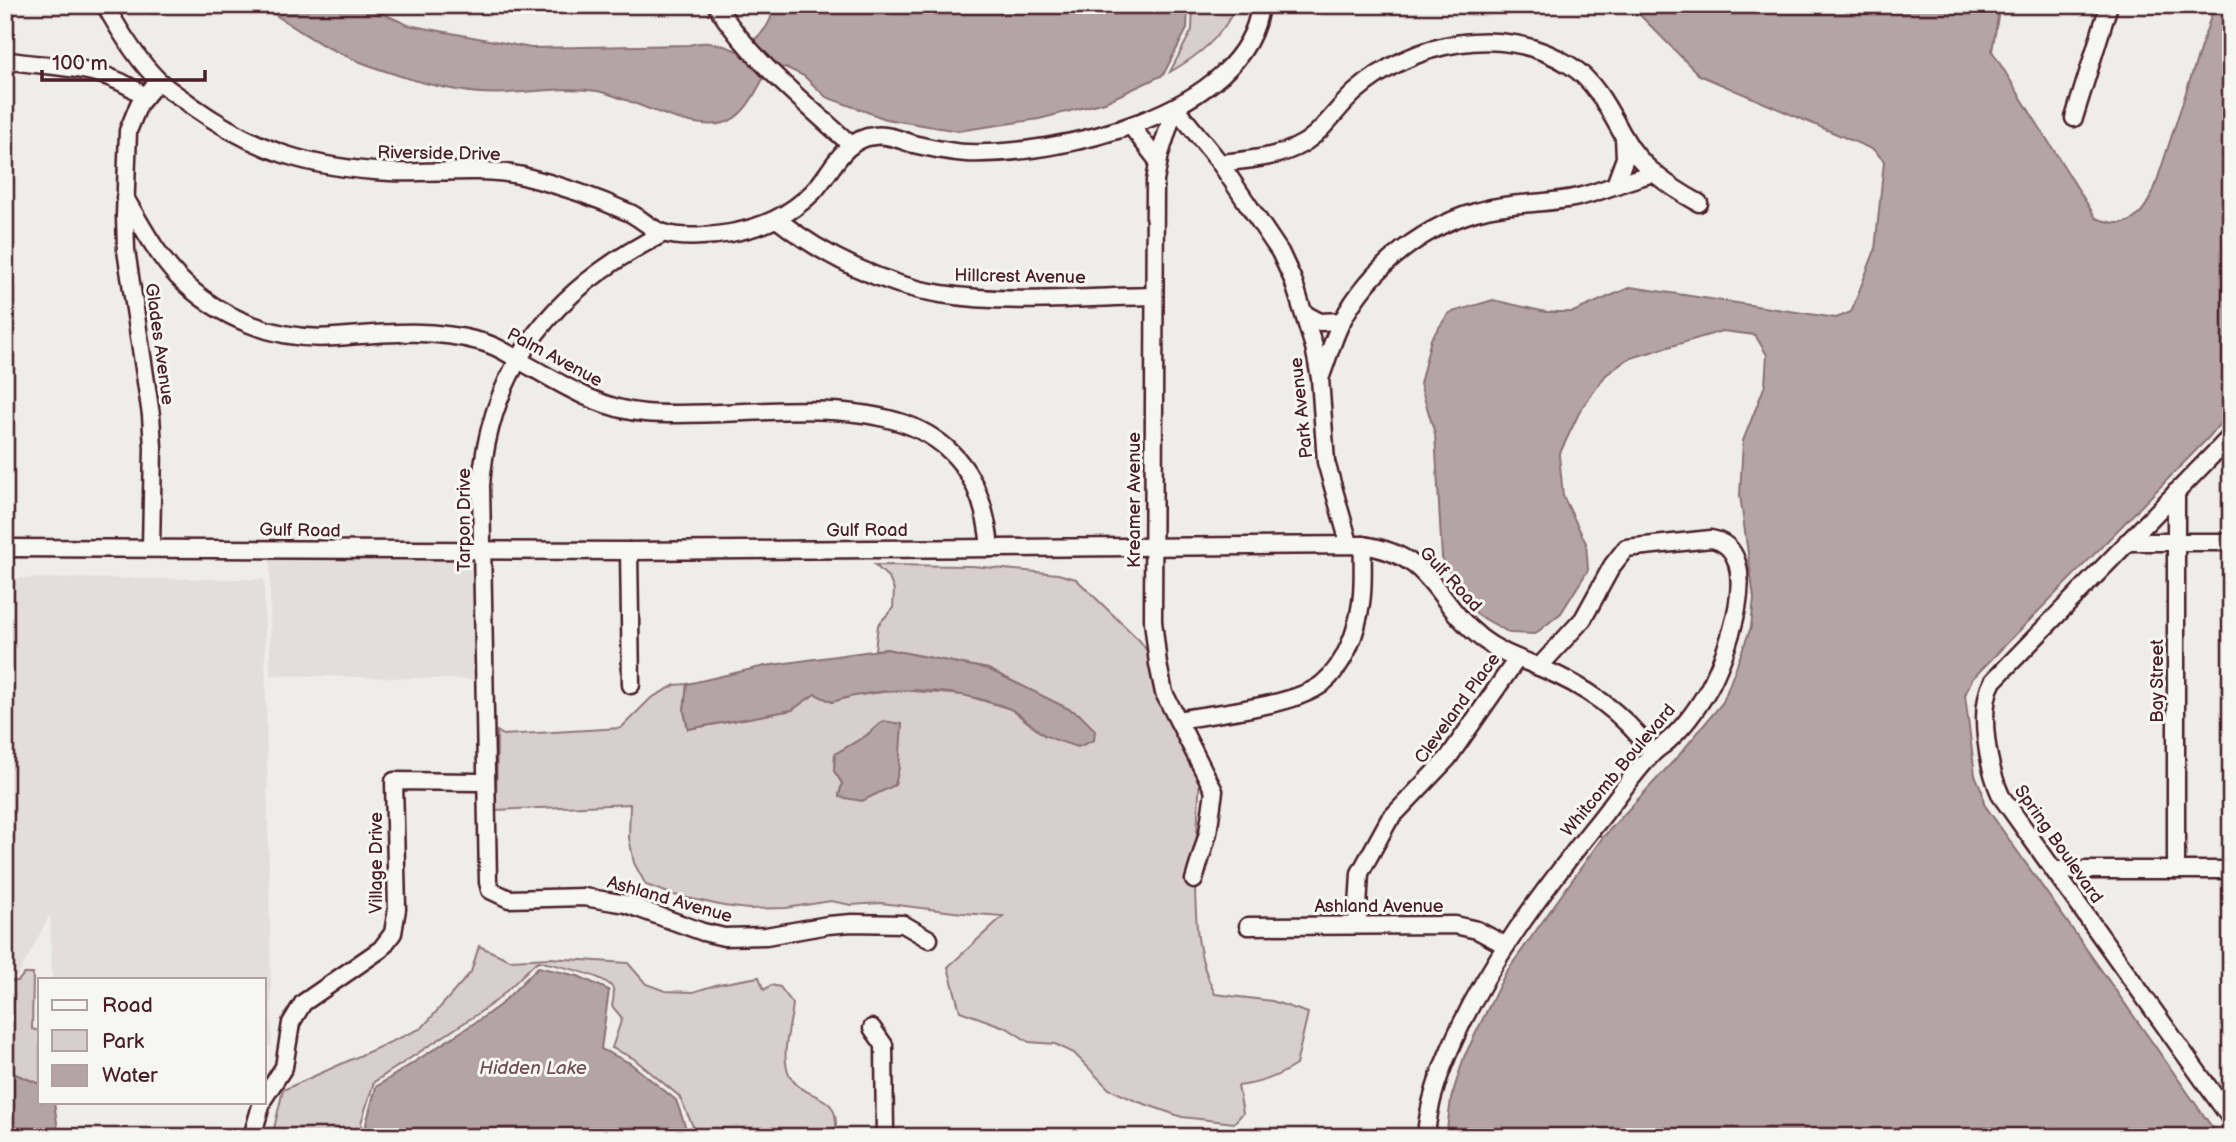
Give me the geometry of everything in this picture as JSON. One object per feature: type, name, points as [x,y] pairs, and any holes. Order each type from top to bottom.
[{"type":"street","name":"Riverside Drive","points":[[105,5],[127,42],[158,81],[212,120],[254,144],[289,157],[361,170],[462,170],[519,175],[592,197],[636,216],[664,233],[720,235],[778,220],[813,191],[850,144]]},
{"type":"street","points":[[716,5],[740,37],[780,80],[850,144],[876,135],[944,151],[1003,151],[1062,144],[1131,126],[1175,107],[1200,91],[1234,61],[1251,36],[1259,5]]},
{"type":"street","points":[[2074,118],[2109,5]]},
{"type":"street","points":[[1220,163],[1269,156],[1303,144],[1354,93],[1395,65],[1435,49],[1484,40],[1502,41],[1527,47],[1573,68],[1609,108],[1624,137],[1655,173],[1673,188],[1699,203]]},
{"type":"street","points":[[5,60],[75,67],[108,76],[144,96],[158,81]]},
{"type":"street","name":"Glades Avenue","points":[[144,96],[128,131],[125,198],[126,250],[151,415],[151,548]]},
{"type":"street","name":"Kreamer Avenue","points":[[1175,107],[1154,181],[1153,621],[1164,693],[1214,792],[1208,833],[1194,880]]},
{"type":"street","name":"Park Avenue","points":[[1175,107],[1220,163],[1280,252],[1293,280],[1305,314],[1320,378],[1326,462],[1356,544],[1362,600],[1353,639],[1328,678],[1317,687],[1273,704],[1178,720]]},
{"type":"street","points":[[1131,126],[1158,161]]},
{"type":"street","points":[[1615,185],[1626,152],[1624,137]]},
{"type":"street","points":[[1320,378],[1342,321],[1365,288],[1390,261],[1434,230],[1486,209],[1577,197],[1655,173]]},
{"type":"street","name":"Palm Avenue","points":[[125,198],[155,247],[177,276],[207,301],[247,323],[291,336],[317,338],[390,332],[443,334],[489,344],[580,395],[627,410],[700,414],[850,410],[912,426],[940,443],[962,463],[984,505],[990,548]]},
{"type":"street","name":"Hillcrest Avenue","points":[[778,220],[819,249],[849,265],[940,294],[1012,299],[1154,296]]},
{"type":"street","name":"Tarpon Drive","points":[[488,882],[481,486],[486,446],[498,401],[519,360],[541,327],[567,297],[609,264],[664,233]]},
{"type":"street","points":[[1305,314],[1320,322],[1342,321]]},
{"type":"street","name":"Spring Boulevard","points":[[2231,436],[1993,681],[1984,705],[1989,753],[2001,796],[2231,1119]]},
{"type":"street","name":"Bay Street","points":[[2176,492],[2176,870]]},
{"type":"street","name":"Whitcomb Boulevard","points":[[1426,1137],[1430,1104],[1447,1054],[1473,999],[1505,945],[1539,896],[1653,753],[1678,732],[1708,690],[1734,627],[1739,576],[1733,554],[1715,539],[1626,548],[1612,566],[1583,619],[1539,667]]},
{"type":"street","points":[[2127,542],[2231,542]]},
{"type":"street","name":"Gulf Road","points":[[5,548],[629,551],[1356,544],[1388,549],[1407,558],[1427,576],[1468,626],[1492,646],[1580,687],[1612,708],[1653,753]]},
{"type":"street","points":[[629,551],[631,685]]},
{"type":"street","name":"Cleveland Place","points":[[1357,925],[1360,873],[1389,820],[1448,758],[1517,659]]},
{"type":"street","name":"Village Drive","points":[[266,1095],[284,1067],[291,1023],[303,1003],[381,949],[393,933],[397,909],[394,781],[477,782]]},
{"type":"street","points":[[2053,870],[2231,870]]},
{"type":"street","name":"Ashland Avenue","points":[[488,882],[495,894],[509,899],[584,897],[606,900],[634,906],[703,932],[724,937],[766,936],[852,923],[903,925],[929,939]]},
{"type":"street","name":"Ashland Avenue","points":[[1248,926],[1459,925],[1477,930],[1505,945]]},
{"type":"street","points":[[872,1028],[884,1045],[885,1137]]},
{"type":"street","name":"Village Drive","points":[[252,1137],[262,1104]]},
{"type":"shaded area","points":[[270,558],[477,558],[479,680],[270,675]]},
{"type":"shaded area","points":[[5,578],[264,579],[272,1046],[266,1046],[266,978],[52,978],[50,915],[18,976],[5,976]]},
{"type":"green space","points":[[1193,5],[1236,5],[1217,36],[1170,72],[1192,30]]},
{"type":"green space","points":[[875,565],[972,566],[1058,574],[1076,579],[1140,641],[1151,657],[1200,774],[1196,855],[1187,883],[1195,887],[1199,942],[1209,981],[1215,994],[1272,1001],[1308,1013],[1296,1065],[1268,1079],[1238,1086],[1243,1113],[1234,1123],[1182,1117],[1136,1101],[1109,1089],[1074,1053],[1055,1044],[1029,1042],[1007,1028],[960,1011],[948,967],[1003,916],[881,903],[851,905],[831,901],[786,908],[748,909],[724,906],[674,895],[646,885],[634,863],[629,838],[630,804],[496,810],[497,731],[503,735],[621,728],[651,698],[675,685],[687,684],[684,711],[688,729],[792,710],[815,693],[832,702],[852,696],[899,690],[964,695],[1011,709],[1045,736],[1079,714],[988,669],[886,649],[875,650],[878,625],[893,608],[894,590],[889,578]],"holes":[[[883,721],[839,796],[842,783],[834,771],[835,754],[867,735]]]},
{"type":"green space","points":[[479,946],[510,960],[550,958],[628,963],[646,984],[665,991],[693,992],[759,977],[764,990],[771,985],[780,987],[793,1004],[786,1049],[789,1074],[804,1090],[828,1103],[836,1121],[835,1137],[698,1137],[679,1096],[633,1058],[612,1048],[622,1018],[612,1006],[614,991],[609,984],[591,975],[539,961],[497,1000],[374,1082],[361,1123],[363,1137],[272,1137],[283,1090],[422,1028],[471,972]]},
{"type":"green space","points":[[24,974],[33,974],[32,1029],[38,1030],[38,1083],[5,1070],[5,981],[18,981]]},
{"type":"water","points":[[260,5],[364,5],[408,25],[531,48],[708,43],[738,51],[766,27],[774,5],[1188,5],[1187,29],[1163,75],[1105,102],[1039,119],[958,131],[886,119],[826,97],[804,76],[785,67],[767,72],[750,102],[732,120],[724,123],[694,123],[677,119],[611,95],[582,89],[495,94],[461,91],[400,76],[340,53]]},
{"type":"water","points":[[1630,5],[2000,5],[1992,51],[2096,218],[2125,223],[2138,215],[2154,190],[2214,7],[2231,5],[2231,410],[2209,437],[1972,679],[1965,695],[1975,775],[1984,804],[2219,1137],[1446,1137],[1451,1099],[1464,1057],[1505,974],[1603,837],[1680,754],[1723,702],[1751,627],[1754,598],[1740,495],[1743,441],[1765,385],[1767,355],[1755,335],[1722,331],[1628,359],[1606,375],[1581,409],[1559,455],[1563,496],[1586,543],[1588,570],[1561,613],[1535,634],[1510,633],[1478,615],[1459,590],[1442,558],[1435,434],[1420,384],[1431,339],[1449,313],[1493,300],[1546,312],[1573,312],[1631,287],[1836,318],[1851,312],[1875,250],[1884,161],[1874,150],[1699,75]]},
{"type":"water","points":[[886,649],[988,669],[1079,714],[1095,730],[1094,740],[1078,747],[1047,736],[1008,708],[965,696],[920,690],[875,692],[832,702],[815,694],[792,710],[688,729],[684,711],[687,684],[765,666]]},
{"type":"water","points":[[883,721],[902,724],[895,785],[862,801],[839,797],[842,783],[834,771],[835,754],[867,735]]},
{"type":"water","name":"Hidden Lake","points":[[538,967],[578,976],[609,990],[601,1049],[630,1063],[676,1100],[689,1137],[368,1137],[366,1124],[376,1087],[500,1005]]},
{"type":"water","points":[[5,1070],[38,1083],[38,1104],[54,1104],[59,1137],[5,1137]]}]
